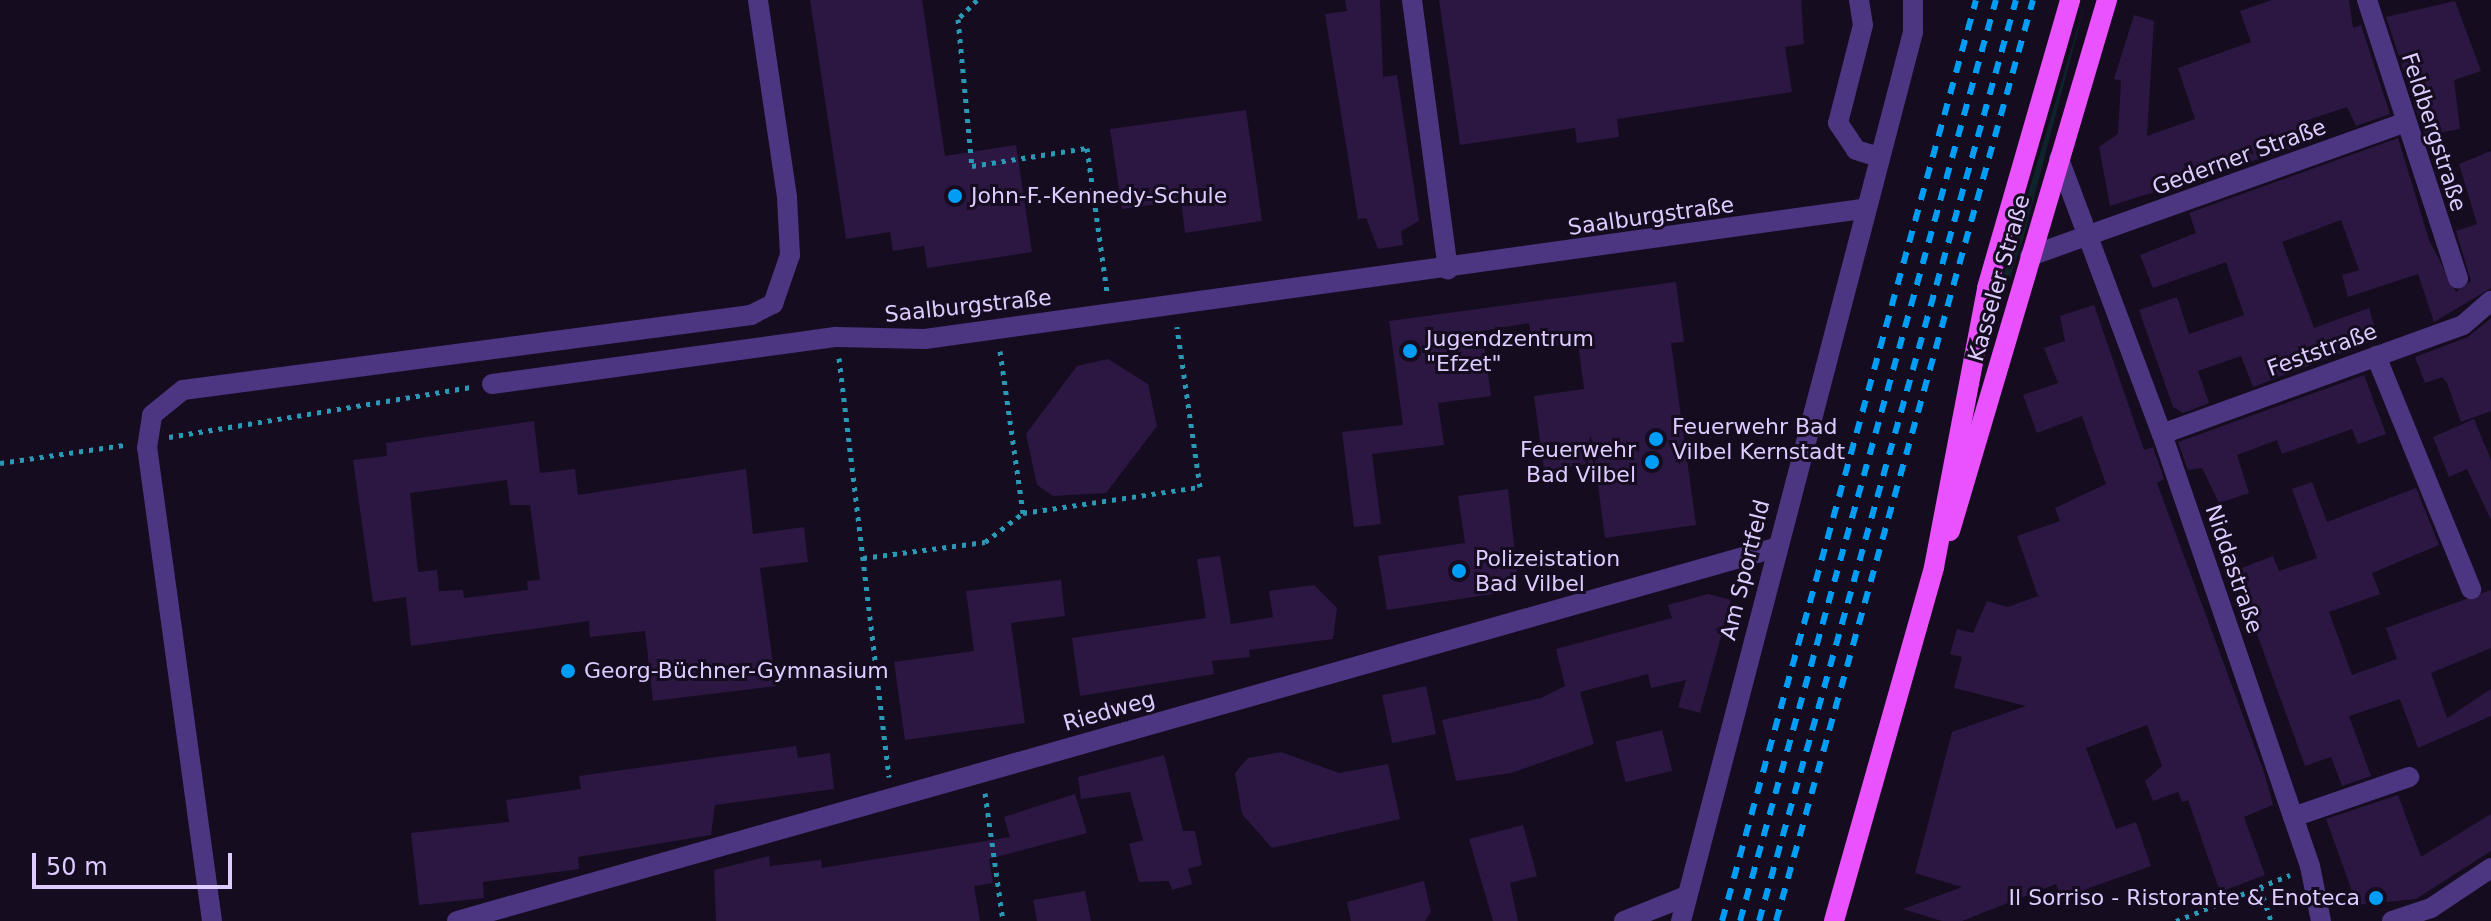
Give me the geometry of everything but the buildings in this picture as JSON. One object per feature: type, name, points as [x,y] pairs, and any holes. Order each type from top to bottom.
[{"type":"main road","name":"Kasseler Straße","points":[[1934,567],[1987,288],[2070,0]]},
{"type":"main road","name":"Kasseler Straße","points":[[1834,921],[1934,567],[2107,0]]},
{"type":"street","points":[[212,921],[148,441],[152,415],[183,390],[751,315],[773,304],[790,255],[788,211],[758,0]]},
{"type":"street","points":[[1412,0],[1448,270]]},
{"type":"street","points":[[1859,0],[1863,25],[1838,123],[1856,150],[1876,156]]},
{"type":"street","name":"Am Sportfeld","points":[[1681,921],[1684,897],[1862,209],[1913,32],[1913,0]]},
{"type":"street","name":"Feldbergstraße","points":[[2367,0],[2458,279]]},
{"type":"street","name":"Gederner Straße","points":[[2088,237],[2406,122]]},
{"type":"street","name":"Niddastraße","points":[[2059,159],[2162,434],[2310,866],[2319,921]]},
{"type":"street","name":"Saalburgstraße","points":[[492,384],[837,337],[925,339],[1448,270],[1862,209]]},
{"type":"street","points":[[2030,256],[2088,237]]},
{"type":"street","name":"Feststraße","points":[[2162,434],[2463,325],[2491,301]]},
{"type":"street","points":[[2376,356],[2471,589]]},
{"type":"street","name":"Riedweg","points":[[457,921],[1775,548]]},
{"type":"street","points":[[2293,817],[2409,777]]},
{"type":"street","points":[[2392,921],[2431,908],[2491,868]]},
{"type":"street","points":[[1624,921],[1684,897]]},
{"type":"street","points":[[2319,921],[2327,921]]},
{"type":"path","points":[[977,0],[958,19],[972,166],[1087,148],[1109,313]]},
{"type":"path","points":[[863,558],[985,542],[1023,513],[1200,487],[1174,305]]},
{"type":"path","points":[[997,329],[1023,513]]},
{"type":"path","points":[[837,337],[892,797]]},
{"type":"path","points":[[0,463],[492,384]]},
{"type":"path","points":[[981,772],[1003,921]]},
{"type":"path","points":[[2176,921],[2310,866]]},
{"type":"path","points":[[2260,887],[2271,921]]},
{"type":"shaded area","points":[[2086,0],[2023,239],[1984,353],[1997,297]]},
{"type":"railway","points":[[1722,921],[1976,0]]},
{"type":"railway","points":[[1740,921],[1996,0]]},
{"type":"railway","points":[[1759,921],[2016,0]]},
{"type":"railway","points":[[1776,921],[2033,0]]},
{"type":"place","name":"John-F.-Kennedy-Schule","points":[[955,196]]},
{"type":"place","name":"Jugendzentrum \"Efzet\"","points":[[1410,351]]},
{"type":"place","name":"Feuerwehr Bad Vilbel Kernstadt","points":[[1656,439]]},
{"type":"place","name":"Feuerwehr Bad Vilbel","points":[[1652,462]]},
{"type":"place","name":"Polizeistation Bad Vilbel","points":[[1459,571]]},
{"type":"place","name":"Georg-Büchner-Gymnasium","points":[[568,671]]},
{"type":"place","name":"Il Sorriso - Ristorante & Enoteca","points":[[2376,898]]}]
